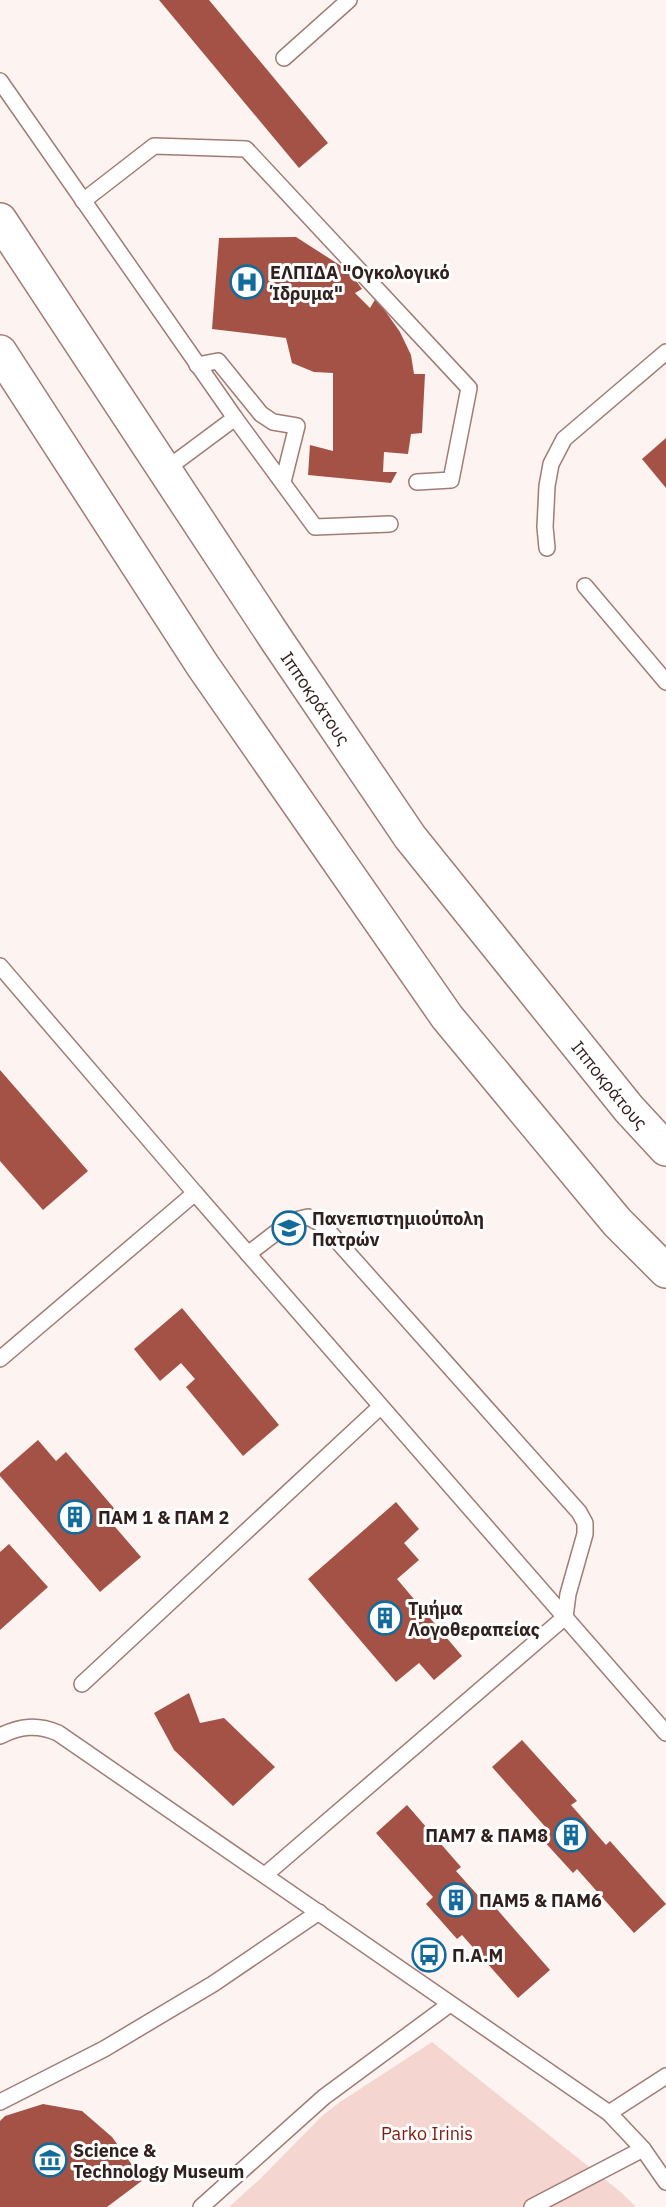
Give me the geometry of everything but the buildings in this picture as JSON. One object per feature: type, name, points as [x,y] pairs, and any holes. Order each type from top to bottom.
[{"type":"street","name":"Ιπποκράτους","points":[[0,220],[282,649],[410,837],[629,1109],[666,1149]]},
{"type":"street","points":[[0,352],[204,666],[447,1017],[617,1222],[666,1271]]},
{"type":"lane","points":[[284,58],[350,0]]},
{"type":"lane","points":[[0,81],[197,365],[315,527],[390,524]]},
{"type":"lane","points":[[83,201],[154,146],[246,149],[469,387],[452,480],[417,482]]},
{"type":"lane","points":[[547,548],[545,527],[547,486],[551,464],[564,439],[666,352]]},
{"type":"lane","points":[[197,365],[218,361],[261,414],[273,422],[297,426],[283,482]]},
{"type":"lane","points":[[165,470],[235,418]]},
{"type":"lane","points":[[585,586],[666,682]]},
{"type":"lane","points":[[0,966],[380,1407],[666,1733]]},
{"type":"lane","points":[[0,1359],[195,1193]]},
{"type":"lane","points":[[248,1254],[291,1221],[308,1217],[323,1225],[579,1512],[585,1523],[585,1534],[568,1594],[565,1617],[265,1875]]},
{"type":"lane","points":[[82,1684],[380,1407]]},
{"type":"lane","points":[[0,1736],[28,1726],[58,1733],[609,2113],[644,2149],[666,2182]]},
{"type":"lane","points":[[0,2102],[104,2049],[213,1984],[319,1912]]},
{"type":"lane","points":[[201,2207],[324,2097],[450,2004]]},
{"type":"lane","points":[[609,2113],[666,2076]]},
{"type":"lane","points":[[532,2207],[644,2149]]},
{"type":"green space","name":"Parko Irinis","points":[[432,2042],[622,2193],[636,2207],[229,2207],[322,2116]]},
{"type":"place","name":"ΕΛΠΙΔΑ \"Ογκολογικό Ίδρυμα\"","points":[[247,282]]},
{"type":"place","name":"Πανεπιστημιούπολη Πατρών","points":[[289,1228]]},
{"type":"place","name":"ΠΑΜ 1 & ΠΑΜ 2","points":[[75,1517]]},
{"type":"place","name":"Τμήμα Λογοθεραπείας","points":[[385,1618]]},
{"type":"place","name":"ΠΑΜ7 & ΠΑΜ8","points":[[571,1835]]},
{"type":"place","name":"ΠΑΜ5 & ΠΑΜ6","points":[[456,1900]]},
{"type":"place","name":"Π.A.M","points":[[429,1955]]},
{"type":"place","name":"Science & Technology Museum","points":[[50,2160]]}]
